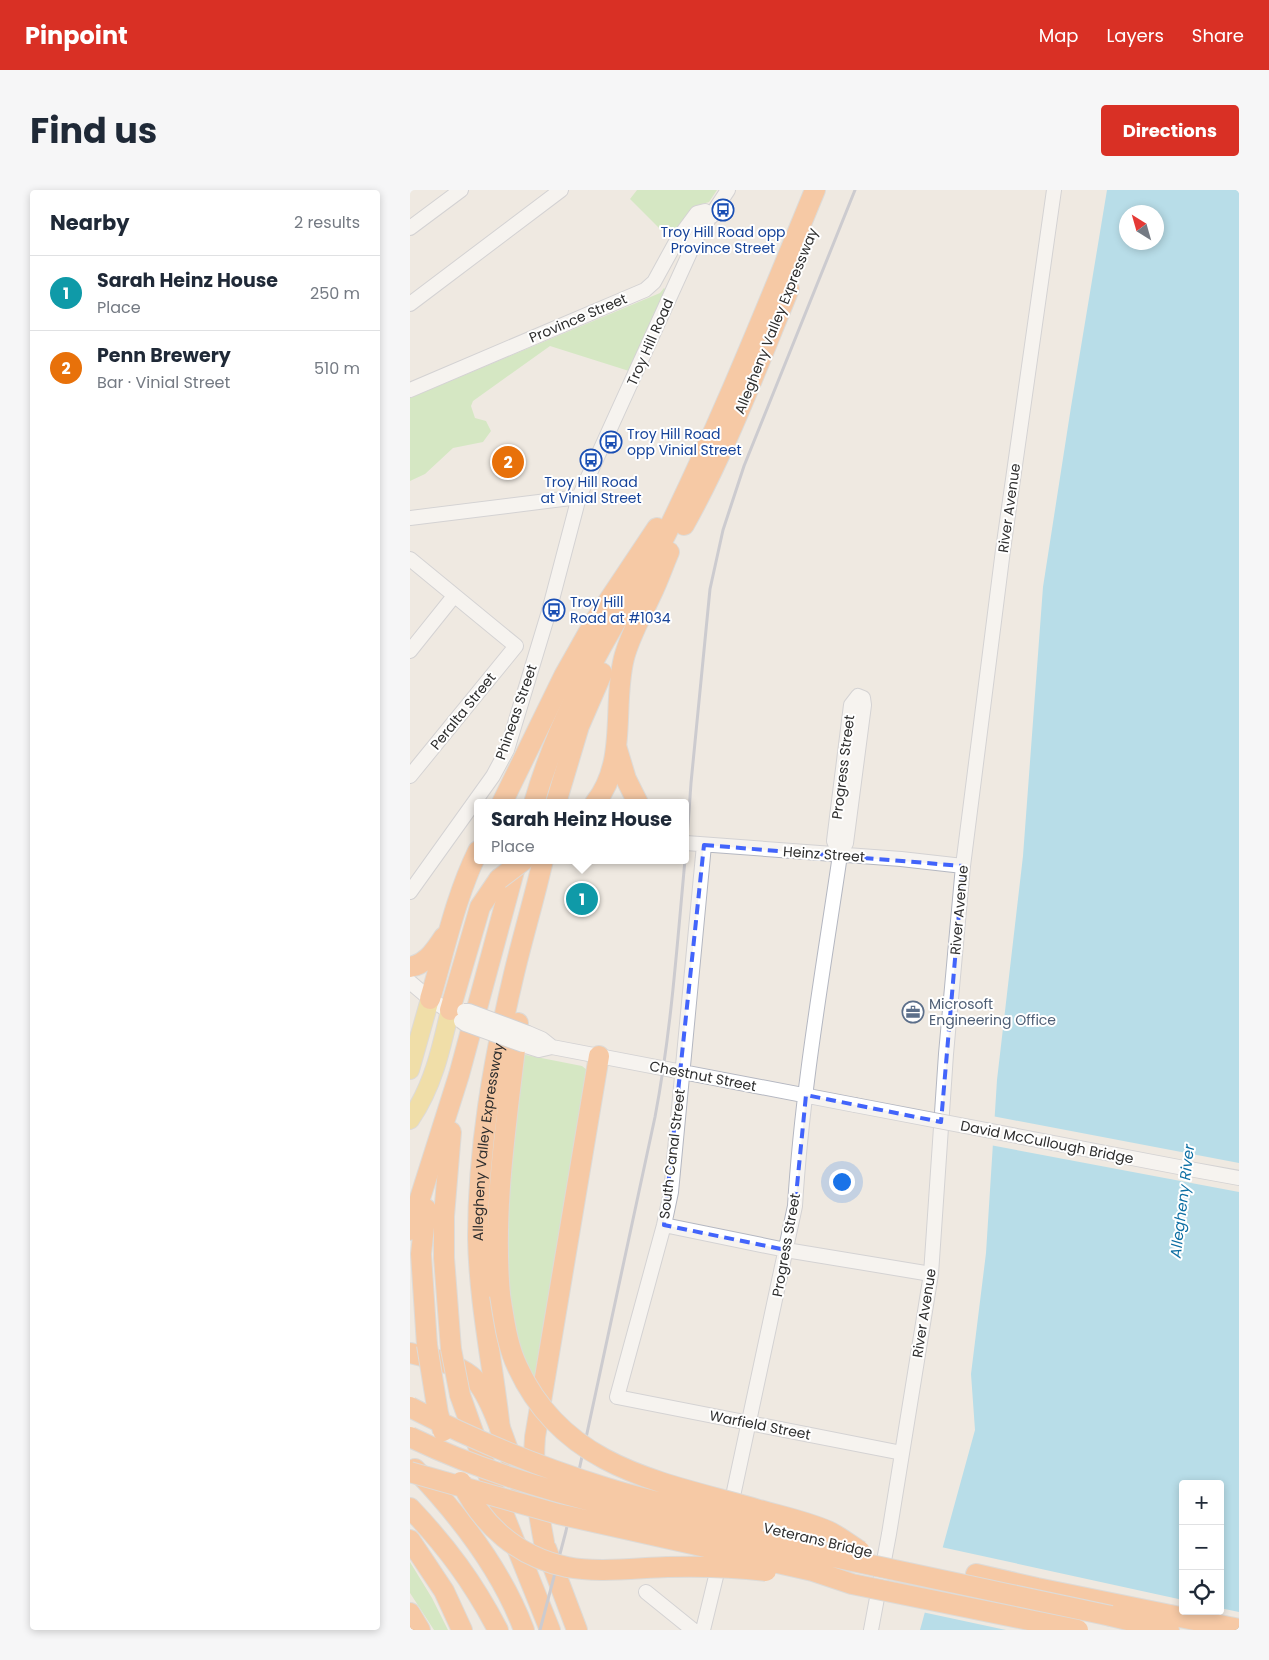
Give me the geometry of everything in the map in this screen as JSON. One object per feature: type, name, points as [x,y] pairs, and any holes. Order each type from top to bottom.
[{"type":"highway","name":"Allegheny Valley Expressway","points":[[535,799],[557,737],[584,680],[611,629],[654,558],[707,450],[814,190]]},
{"type":"highway","name":"Allegheny Valley Expressway","points":[[557,799],[579,726],[595,687],[611,653],[698,501],[745,398],[829,190]]},
{"type":"highway","points":[[504,799],[541,720],[595,621],[707,450]]},
{"type":"highway","points":[[598,799],[610,778],[617,748],[619,686],[624,658],[632,634],[652,594],[670,550]]},
{"type":"highway","points":[[617,748],[626,779],[636,799]]},
{"type":"highway","points":[[430,998],[459,895],[474,860]]},
{"type":"highway","points":[[410,1230],[459,1075],[516,864]]},
{"type":"highway","points":[[455,1013],[480,907],[499,879],[519,864]]},
{"type":"highway","name":"Allegheny Valley Expressway","points":[[500,1429],[481,1290],[478,1238],[479,1190],[490,1088],[513,978],[542,864]]},
{"type":"highway","points":[[539,880],[526,956],[498,1194],[497,1239],[500,1295],[509,1343],[517,1368],[529,1390],[557,1426],[592,1453],[618,1467],[671,1485],[795,1520],[829,1532],[860,1551]]},
{"type":"highway","points":[[410,967],[420,964],[428,958],[449,929]]},
{"type":"highway","points":[[544,1542],[535,1489],[533,1464],[534,1437],[599,1056]]},
{"type":"highway","points":[[459,1075],[452,1122],[444,1216],[444,1258],[451,1349],[460,1395],[493,1488],[550,1630]]},
{"type":"highway","points":[[434,1157],[426,1203],[421,1254],[418,1349],[446,1444],[461,1482],[481,1515],[497,1532],[516,1546],[542,1559],[568,1567],[602,1569],[724,1566],[765,1570],[852,1584],[1078,1630]]},
{"type":"highway","points":[[418,1349],[470,1375],[477,1382],[500,1429],[577,1630]]},
{"type":"highway","name":"Veterans Bridge","points":[[410,1407],[489,1444],[548,1468],[607,1488],[860,1551],[1239,1628]]},
{"type":"highway","points":[[410,1437],[434,1449],[486,1469],[598,1503],[1170,1630]]},
{"type":"highway","points":[[410,1464],[440,1495],[472,1538],[504,1590],[524,1630]]},
{"type":"highway","points":[[410,1472],[558,1514],[813,1571],[852,1584]]},
{"type":"highway","points":[[410,1508],[449,1562],[463,1585],[485,1630]]},
{"type":"highway","points":[[410,1508],[435,1534],[461,1568],[481,1597],[498,1630]]},
{"type":"highway","points":[[410,1540],[444,1591],[462,1630]]},
{"type":"highway","points":[[410,1613],[420,1630]]},
{"type":"highway","points":[[410,1617],[420,1630]]},
{"type":"main road","points":[[410,1070],[430,998]]},
{"type":"main road","points":[[410,1120],[426,1095],[455,1013]]},
{"type":"street","points":[[410,228],[461,190]]},
{"type":"street","points":[[410,304],[561,190]]},
{"type":"street","name":"Troy Hill Road","points":[[579,497],[698,237],[728,190]]},
{"type":"street","name":"River Avenue","points":[[871,1630],[931,1274],[946,1054],[963,866],[1003,550],[1054,190]]},
{"type":"street","name":"Province Street","points":[[410,390],[645,290],[654,282],[678,240],[697,213],[705,211],[712,216]]},
{"type":"street","points":[[410,518],[579,497]]},
{"type":"street","name":"Phineas Street","points":[[477,799],[493,776],[506,750],[521,706],[579,497]]},
{"type":"street","points":[[410,559],[454,596],[410,651]]},
{"type":"street","name":"Peralta Street","points":[[410,776],[516,646],[454,596]]},
{"type":"street","name":"Progress Street","points":[[704,1630],[795,1206],[806,1096],[840,855],[846,843],[864,705],[863,698],[858,696],[851,705],[834,841],[840,855]]},
{"type":"street","name":"Phineas Street","points":[[410,892],[474,803]]},
{"type":"street","name":"Heinz Street","points":[[689,843],[901,859],[963,866]]},
{"type":"street","name":"South Canal Street","points":[[618,1397],[664,1225],[670,1192],[704,845]]},
{"type":"street","name":"Chestnut Street","points":[[410,982],[430,998],[455,1013],[469,1012],[525,1039],[542,1039],[552,1047],[855,1105]]},
{"type":"street","name":"David McCullough Bridge","points":[[855,1105],[1239,1178]]},
{"type":"street","points":[[664,1225],[786,1250],[931,1274]]},
{"type":"street","name":"Warfield Street","points":[[618,1397],[902,1454]]},
{"type":"street","points":[[646,1592],[693,1630]]},
{"type":"highlighted area","points":[[704,845],[963,866],[941,1122],[806,1095],[795,1206],[786,1250],[664,1225]]},
{"type":"green space","points":[[637,190],[717,190],[709,202],[699,205],[671,240],[630,199]]},
{"type":"green space","points":[[664,288],[667,291],[629,371],[550,346],[473,401],[471,406],[475,418],[486,421],[491,431],[483,442],[453,448],[425,474],[410,481],[410,398],[660,293]]},
{"type":"green space","points":[[521,1054],[582,1066],[587,1070],[537,1378],[530,1374],[518,1342],[508,1280],[504,1236]]},
{"type":"green space","points":[[410,1562],[432,1598],[448,1630],[434,1630],[410,1593]]},
{"type":"water","name":"Allegheny River","points":[[1107,190],[1239,190],[1239,1630],[920,1630],[975,1430],[971,1374],[986,1253],[997,1080],[1023,856],[1043,587]]},
{"type":"pier","points":[[992,1116],[1239,1163],[1239,1192],[990,1145]]},
{"type":"pier","points":[[941,1547],[1179,1599],[1179,1615],[1224,1615],[1224,1609],[1239,1612],[1239,1630],[1006,1630],[922,1612]]},
{"type":"railway","points":[[689,812],[710,589],[723,530],[744,466],[855,190]]},
{"type":"railway","points":[[540,1630],[566,1531],[655,1117],[669,1021],[685,864]]},
{"type":"place","name":"Troy Hill Road opp Province Street","points":[[723,210]]},
{"type":"place","name":"Troy Hill Road opp Vinial Street","points":[[611,442]]},
{"type":"place","name":"Troy Hill Road at Vinial Street","points":[[591,460]]},
{"type":"place","name":"Penn Brewery","points":[[508,462]]},
{"type":"place","name":"Troy Hill Road at #1034","points":[[554,610]]},
{"type":"place","name":"Sarah Heinz House","points":[[582,899]]},
{"type":"place","name":"Microsoft Engineering Office","points":[[913,1012]]}]
